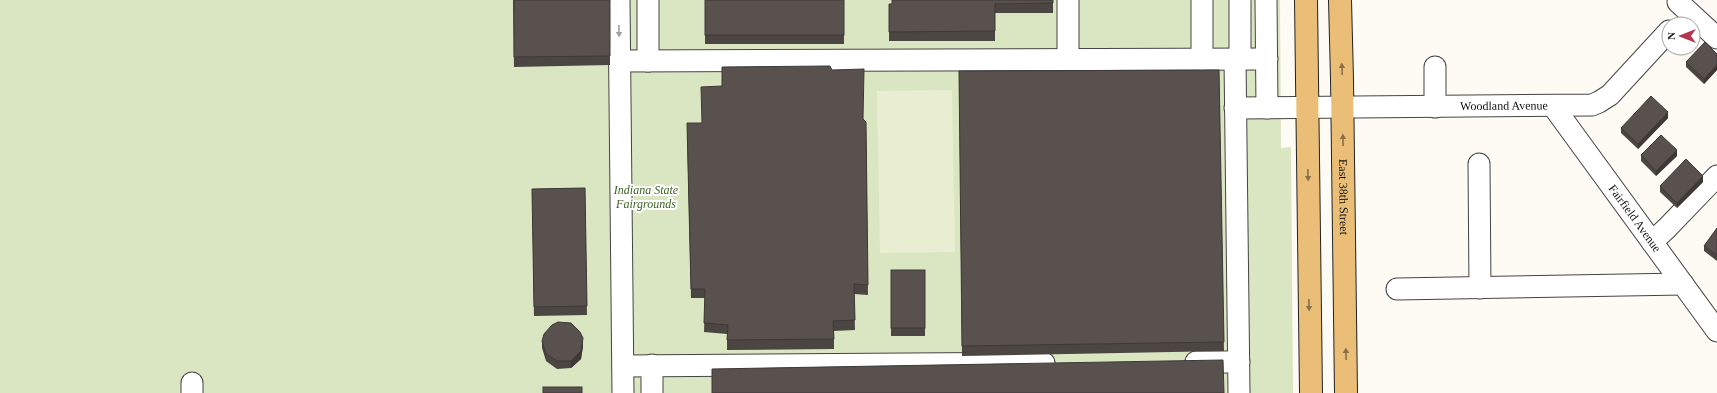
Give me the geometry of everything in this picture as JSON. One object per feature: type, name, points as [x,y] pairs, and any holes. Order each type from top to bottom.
[{"type":"main road","points":[[1306,0],[1311,393]]},
{"type":"main road","name":"East 38th Street","points":[[1340,0],[1343,108],[1346,393]]},
{"type":"street","points":[[619,0],[623,393]]},
{"type":"street","points":[[648,0],[648,61]]},
{"type":"street","points":[[1068,0],[1068,59]]},
{"type":"street","points":[[1202,0],[1202,58]]},
{"type":"street","points":[[1239,393],[1236,108],[1240,0]]},
{"type":"street","points":[[1266,0],[1267,108]]},
{"type":"street","points":[[1685,9],[1717,38]]},
{"type":"street","name":"Woodland Avenue","points":[[1236,108],[1586,106],[1603,100],[1661,39]]},
{"type":"street","points":[[619,61],[1267,58]]},
{"type":"street","points":[[1435,67],[1435,107]]},
{"type":"street","name":"Fairfield Avenue","points":[[1553,106],[1717,331]]},
{"type":"street","points":[[1479,164],[1480,288]]},
{"type":"street","points":[[1652,242],[1668,228],[1717,176]]},
{"type":"street","points":[[1397,289],[1682,284]]},
{"type":"street","points":[[1178,362],[1239,362]]},
{"type":"street","points":[[623,366],[1063,363]]},
{"type":"street","points":[[652,365],[652,393]]},
{"type":"green space","name":"Indiana State Fairgrounds","points":[[0,0],[1280,0],[1281,148],[1291,147],[1293,393],[0,393]]},
{"type":"green space","points":[[952,90],[955,252],[880,253],[877,91]]},
{"type":"building","points":[[514,0],[610,0],[610,56],[514,57]]},
{"type":"building","points":[[705,0],[844,0],[844,35],[705,35]]},
{"type":"building","points":[[892,0],[1053,0],[1053,3],[995,4],[995,31],[889,32],[889,4],[892,4]]},
{"type":"building","points":[[1705,42],[1717,54],[1717,65],[1704,79],[1686,62],[1692,56],[1701,56],[1701,46]]},
{"type":"building","points":[[830,66],[832,70],[864,69],[863,119],[866,122],[868,285],[854,284],[855,320],[833,321],[834,339],[727,340],[728,325],[704,323],[705,289],[691,289],[687,123],[702,123],[701,87],[722,86],[722,67]]},
{"type":"building","points":[[1219,70],[1224,342],[962,346],[959,71]]},
{"type":"building","points":[[1651,96],[1668,112],[1638,144],[1621,128]]},
{"type":"building","points":[[1661,135],[1677,150],[1656,171],[1641,155]]},
{"type":"building","points":[[1686,159],[1703,176],[1677,203],[1660,186]]},
{"type":"building","points":[[585,188],[587,306],[534,307],[532,189]]},
{"type":"building","points":[[1717,228],[1717,255],[1704,246]]},
{"type":"building","points":[[891,270],[925,270],[925,328],[891,328]]},
{"type":"building","points":[[558,322],[571,323],[580,332],[583,338],[581,351],[571,361],[557,361],[546,354],[542,341],[544,334],[552,325]]},
{"type":"building","points":[[1223,360],[1224,393],[712,393],[712,369]]},
{"type":"building","points":[[543,387],[582,387],[582,393],[543,393]]}]
